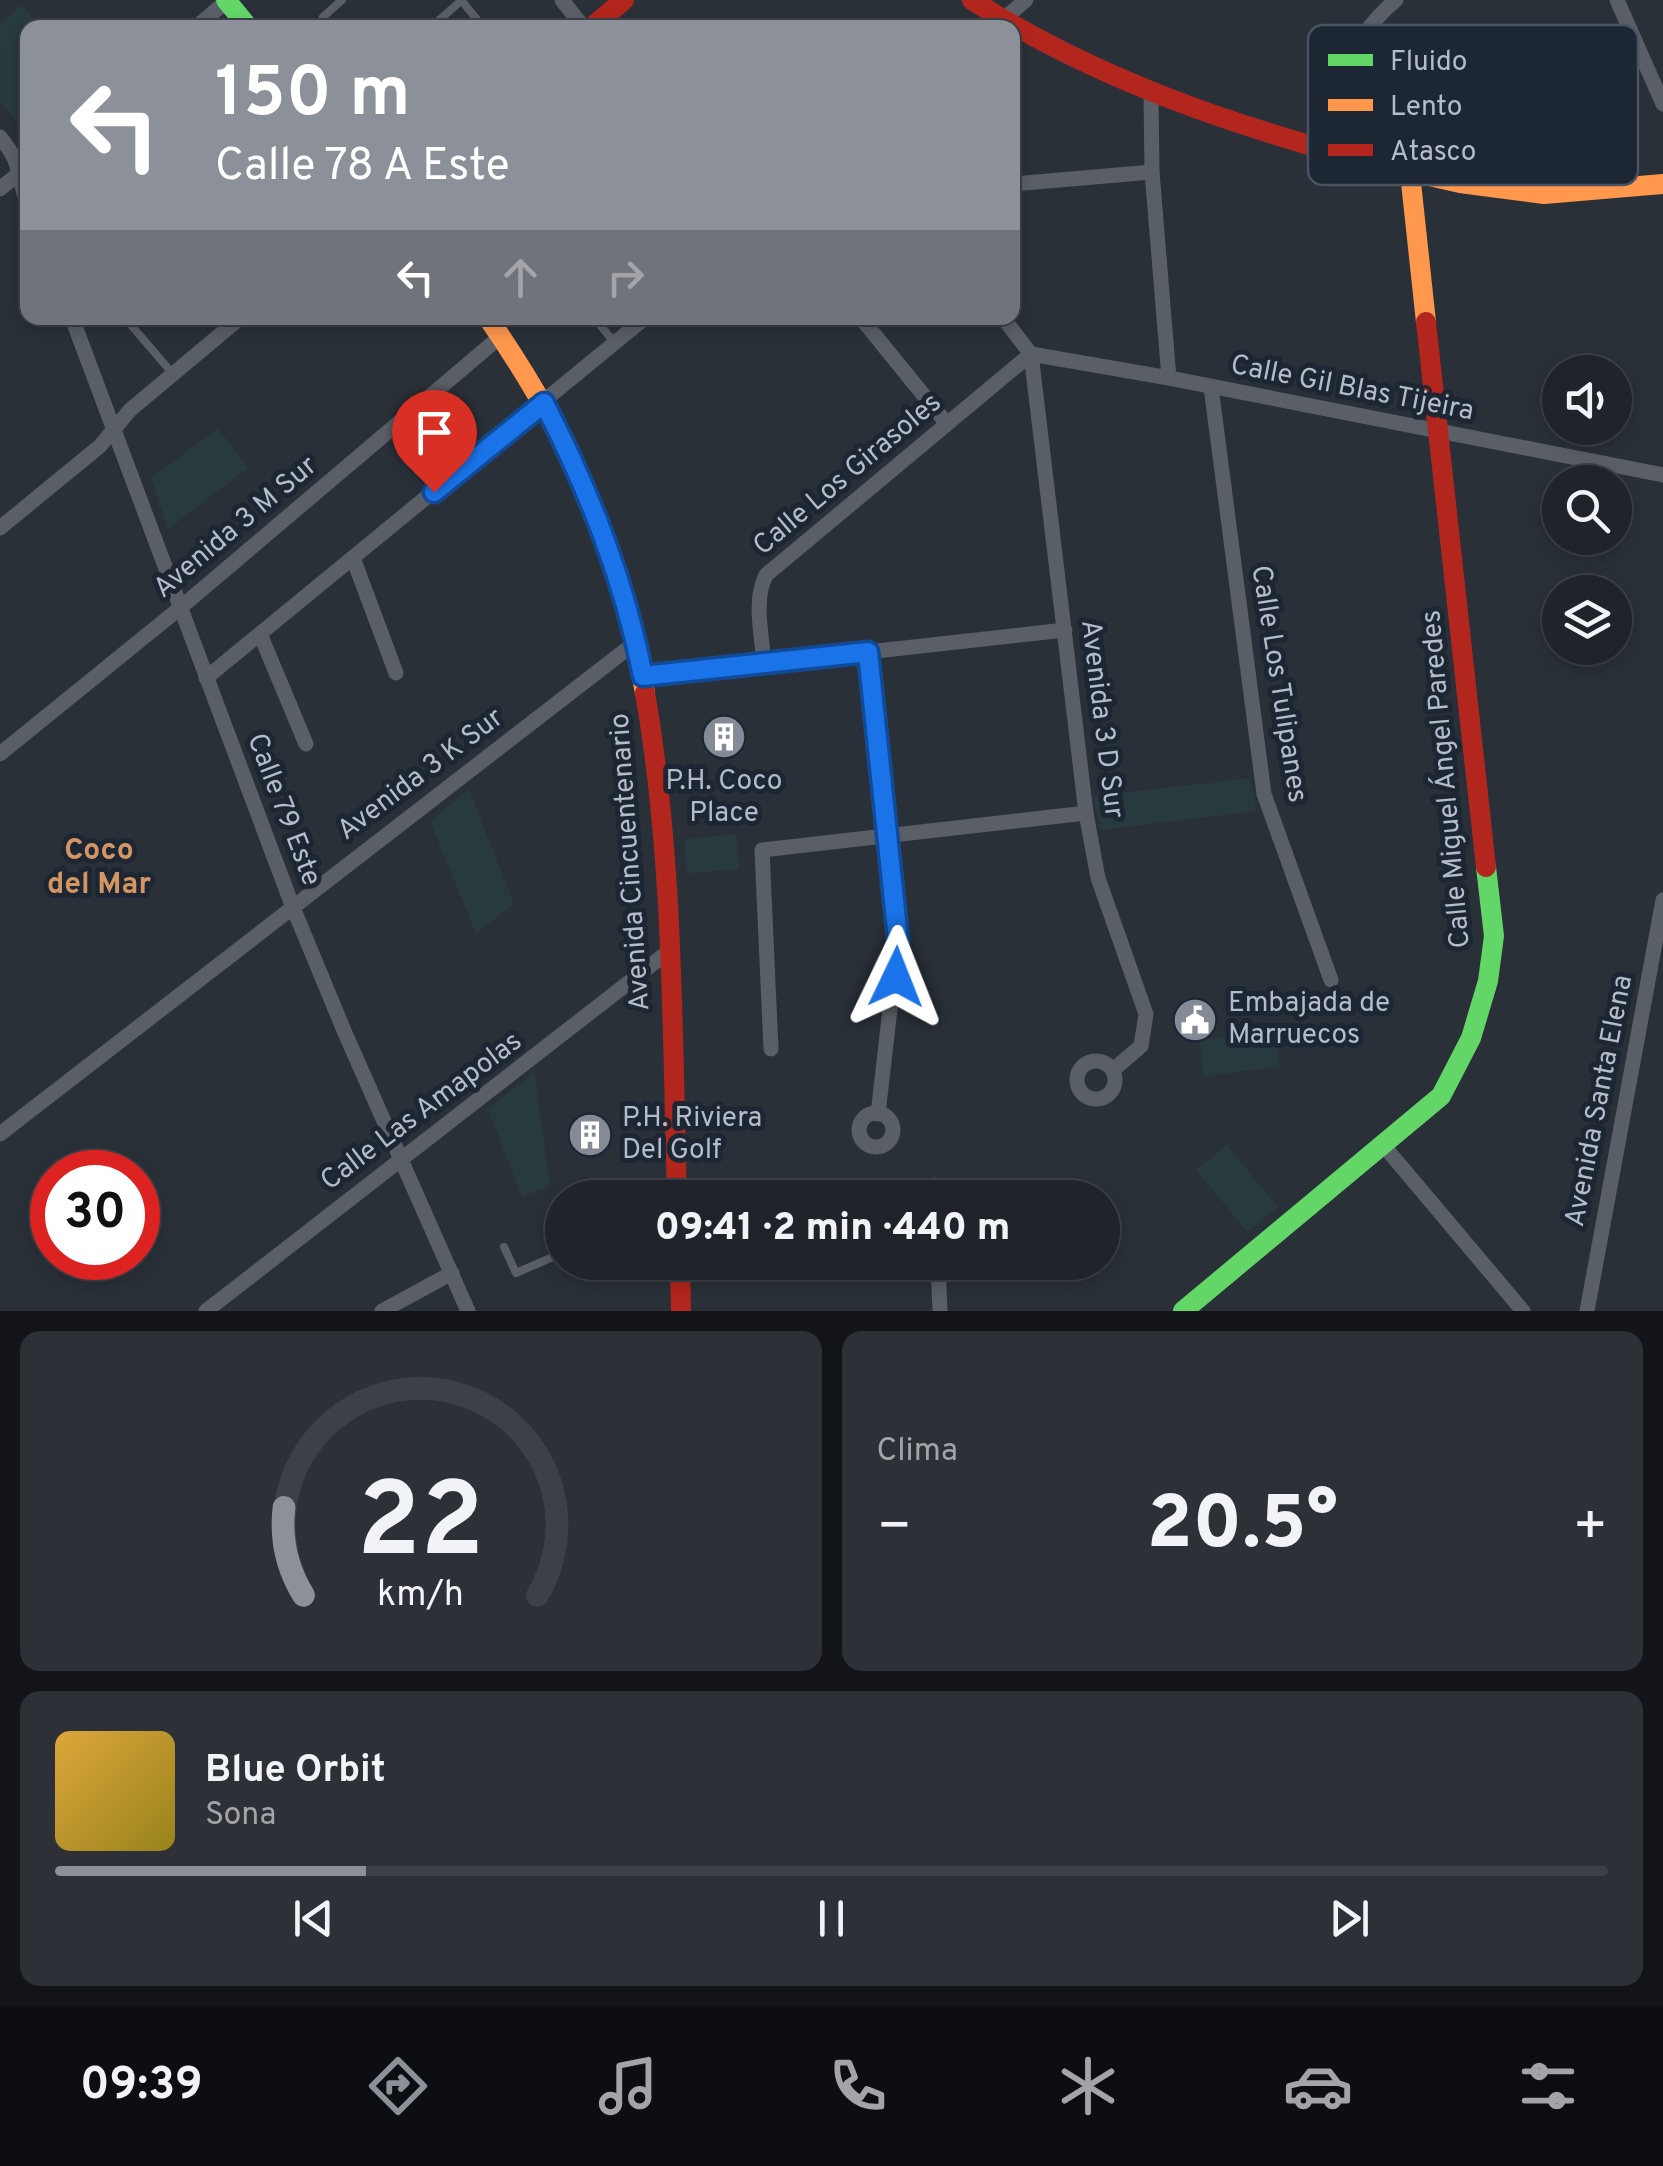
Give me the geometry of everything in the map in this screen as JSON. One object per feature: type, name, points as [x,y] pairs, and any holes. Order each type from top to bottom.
[{"type":"street","points":[[204,20],[227,0],[243,20]]},
{"type":"street","points":[[562,0],[581,20]]},
{"type":"street","points":[[598,20],[624,0]]},
{"type":"street","points":[[972,0],[993,20]]},
{"type":"street","points":[[1002,20],[1026,0]]},
{"type":"street","points":[[1617,0],[1628,25]]},
{"type":"street","points":[[1372,25],[1386,3]]},
{"type":"street","points":[[1020,35],[1152,94],[1308,145]]},
{"type":"street","points":[[1638,47],[1663,104]]},
{"type":"street","points":[[1152,94],[1152,172],[1169,378]]},
{"type":"street","points":[[0,137],[20,162]]},
{"type":"street","points":[[0,189],[20,172]]},
{"type":"street","points":[[1020,183],[1152,172]]},
{"type":"street","points":[[1481,185],[1528,193],[1570,194],[1663,184]]},
{"type":"street","name":"Calle Miguel Ángel Paredes","points":[[1183,1311],[1441,1096],[1462,1061],[1488,992],[1494,936],[1411,185]]},
{"type":"street","name":"Calle 79 Este","points":[[75,325],[292,905],[344,1033],[468,1311]]},
{"type":"street","points":[[0,528],[100,446],[130,410],[232,325]]},
{"type":"street","name":"Avenida 3 M Sur","points":[[0,754],[180,608],[492,325]]},
{"type":"street","name":"Avenida Cincuentenario","points":[[495,325],[544,403],[591,500],[617,570],[636,642],[655,759],[668,952],[676,1180]]},
{"type":"street","points":[[206,678],[637,325]]},
{"type":"street","points":[[867,325],[947,424]]},
{"type":"street","points":[[1007,325],[1030,354]]},
{"type":"street","name":"Calle Gil Blas Tijeira","points":[[1030,354],[1663,476]]},
{"type":"street","name":"Calle Los Girasoles","points":[[764,663],[760,587],[766,575],[1030,354]]},
{"type":"street","name":"Avenida 3 D Sur","points":[[1030,354],[1086,813],[1098,878],[1146,1014],[1141,1046],[1113,1070]]},
{"type":"street","name":"Calle Los Tulipanes","points":[[1211,387],[1264,794],[1331,980]]},
{"type":"street","points":[[353,558],[396,673]]},
{"type":"street","points":[[643,676],[1065,630]]},
{"type":"street","points":[[260,634],[306,744]]},
{"type":"street","name":"Avenida 3 K Sur","points":[[0,1134],[636,642]]},
{"type":"street","points":[[868,652],[898,939],[878,1114]]},
{"type":"street","points":[[772,1049],[762,850],[1086,813]]},
{"type":"street","name":"Avenida Santa Elena","points":[[1587,1311],[1663,900]]},
{"type":"street","name":"Calle Las Amapolas","points":[[206,1311],[668,952]]},
{"type":"street","points":[[1384,1146],[1523,1311]]},
{"type":"street","points":[[382,1311],[452,1273]]},
{"type":"street","points":[[681,1280],[682,1311]]},
{"type":"street","points":[[939,1280],[940,1311]]},
{"type":"lane","points":[[322,20],[342,0]]},
{"type":"lane","points":[[439,20],[461,0],[477,20]]},
{"type":"lane","points":[[132,325],[174,374]]},
{"type":"lane","points":[[600,325],[615,343]]},
{"type":"lane","points":[[504,1247],[516,1272],[545,1261]]},
{"type":"green space","points":[[22,5],[35,20],[20,20],[20,118],[16,121],[0,102],[0,24]]},
{"type":"green space","points":[[218,428],[248,468],[168,529],[151,478]]},
{"type":"green space","points":[[1250,778],[1257,811],[1100,830],[1093,796]]},
{"type":"green space","points":[[469,789],[514,904],[476,934],[430,821]]},
{"type":"green space","points":[[736,834],[739,869],[687,874],[684,839]]},
{"type":"green space","points":[[1276,1032],[1279,1067],[1203,1076],[1200,1040]]},
{"type":"green space","points":[[534,1072],[549,1180],[545,1180],[545,1187],[522,1197],[488,1109]]},
{"type":"green space","points":[[1227,1145],[1278,1207],[1247,1232],[1196,1170]]},
{"type":"traffic: fast","points":[[226,0],[242,20]]},
{"type":"traffic: fast","points":[[1183,1311],[1441,1096],[1471,1038],[1488,981],[1494,936],[1486,867]]},
{"type":"traffic: slow","points":[[1475,185],[1544,194],[1663,184]]},
{"type":"traffic: slow","points":[[1411,185],[1426,322]]},
{"type":"traffic: slow","points":[[493,325],[544,407],[588,496],[621,590],[645,693]]},
{"type":"traffic: jam","points":[[600,20],[624,0]]},
{"type":"traffic: jam","points":[[972,0],[1005,20]]},
{"type":"traffic: jam","points":[[1020,29],[1172,100],[1308,144]]},
{"type":"traffic: jam","points":[[1426,322],[1486,867]]},
{"type":"traffic: jam","points":[[645,693],[667,881],[677,1180]]},
{"type":"traffic: jam","points":[[680,1280],[681,1311]]},
{"type":"place","name":"P.H. Coco Place","points":[[724,737]]},
{"type":"place","name":"Embajada de Marruecos","points":[[1195,1020]]},
{"type":"place","name":"P.H. Riviera Del Golf","points":[[590,1135]]},
{"type":"district","name":"Coco del Mar","points":[[99,868]]},
{"type":"route","points":[[434,492],[544,403],[591,500],[617,570],[643,676],[868,652],[898,939],[896,977]]}]
